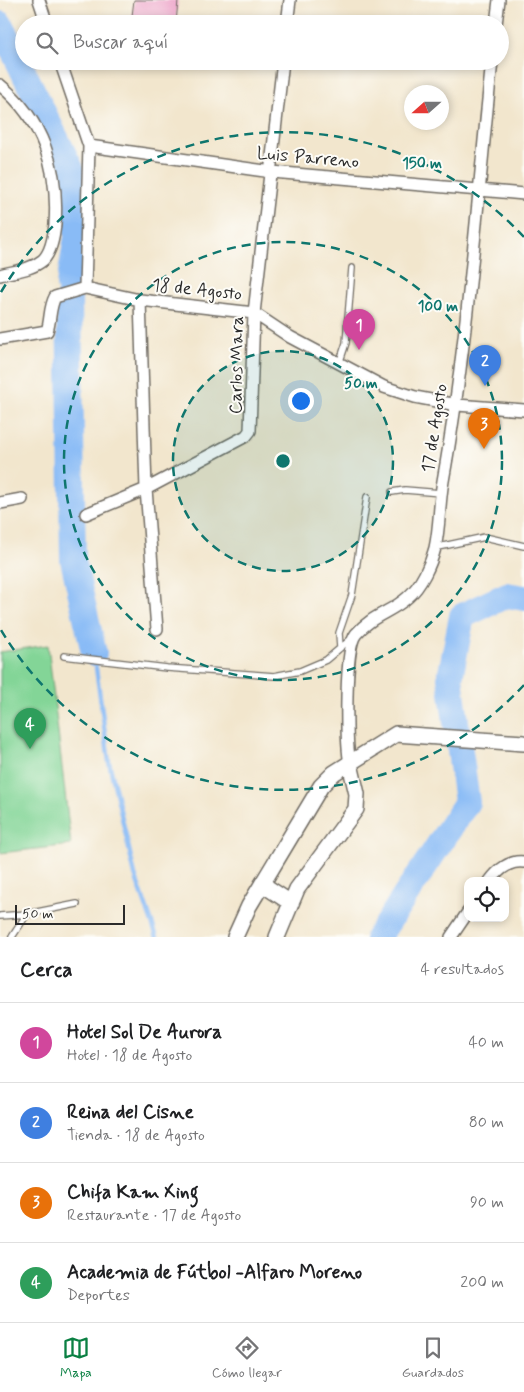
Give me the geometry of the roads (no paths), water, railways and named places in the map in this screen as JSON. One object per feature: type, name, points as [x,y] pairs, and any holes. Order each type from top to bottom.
[{"type":"street","points":[[39,0],[44,15]]},
{"type":"street","points":[[288,15],[290,0]]},
{"type":"street","points":[[497,15],[499,0]]},
{"type":"street","points":[[0,339],[47,332],[50,320],[50,305],[55,297],[84,288],[89,146],[63,70]]},
{"type":"street","name":"Carlos Mara","points":[[146,489],[238,440],[250,431],[254,313],[272,172],[282,70]]},
{"type":"street","name":"17 de Agosto","points":[[354,635],[373,617],[408,598],[422,580],[434,548],[441,493],[457,405],[491,70]]},
{"type":"street","points":[[0,85],[16,98],[36,127],[51,160],[57,200],[54,237],[44,259],[26,269],[0,274]]},
{"type":"street","name":"Luis Parreno","points":[[89,146],[272,172],[524,194]]},
{"type":"street","name":"18 de Agosto","points":[[84,288],[140,300],[254,313],[290,337],[384,386],[415,397],[457,405],[524,410]]},
{"type":"street","points":[[140,300],[146,489],[156,629]]},
{"type":"street","points":[[86,514],[146,489]]},
{"type":"street","points":[[0,502],[22,499]]},
{"type":"street","points":[[277,937],[297,889],[356,809],[357,794],[347,748],[346,697],[354,635]]},
{"type":"street","points":[[235,937],[249,906],[321,786],[334,773],[396,734],[524,743]]},
{"type":"street","points":[[494,877],[506,866],[518,861],[524,862]]},
{"type":"street","points":[[262,884],[291,903]]},
{"type":"street","points":[[451,937],[464,918]]},
{"type":"lane","points":[[340,364],[346,343],[352,268]]},
{"type":"lane","points":[[392,492],[404,490],[441,493]]},
{"type":"lane","points":[[340,648],[339,633],[352,595],[367,497]]},
{"type":"lane","points":[[434,548],[485,537],[524,546]]},
{"type":"lane","points":[[64,656],[167,668],[274,676],[300,671],[326,660],[354,635]]},
{"type":"lane","points":[[0,916],[27,914],[77,904]]},
{"type":"lane","points":[[12,937],[27,914]]},
{"type":"waterway","points":[[0,24],[15,55]]},
{"type":"waterway","points":[[23,70],[71,169],[77,237],[69,285]]},
{"type":"waterway","points":[[69,297],[73,560],[94,653]]},
{"type":"waterway","points":[[378,937],[467,802],[450,678],[462,616],[507,595],[524,598]]},
{"type":"waterway","points":[[96,668],[109,762],[135,875],[157,937]]},
{"type":"place","name":"Hotel Sol De Aurora","points":[[359,350]]},
{"type":"place","name":"Reina del Cisne","points":[[485,386]]},
{"type":"place","name":"Chifa Kam Xing","points":[[484,449]]},
{"type":"place","name":"Academia de Fútbol -Alfaro Moreno","points":[[30,749]]}]
